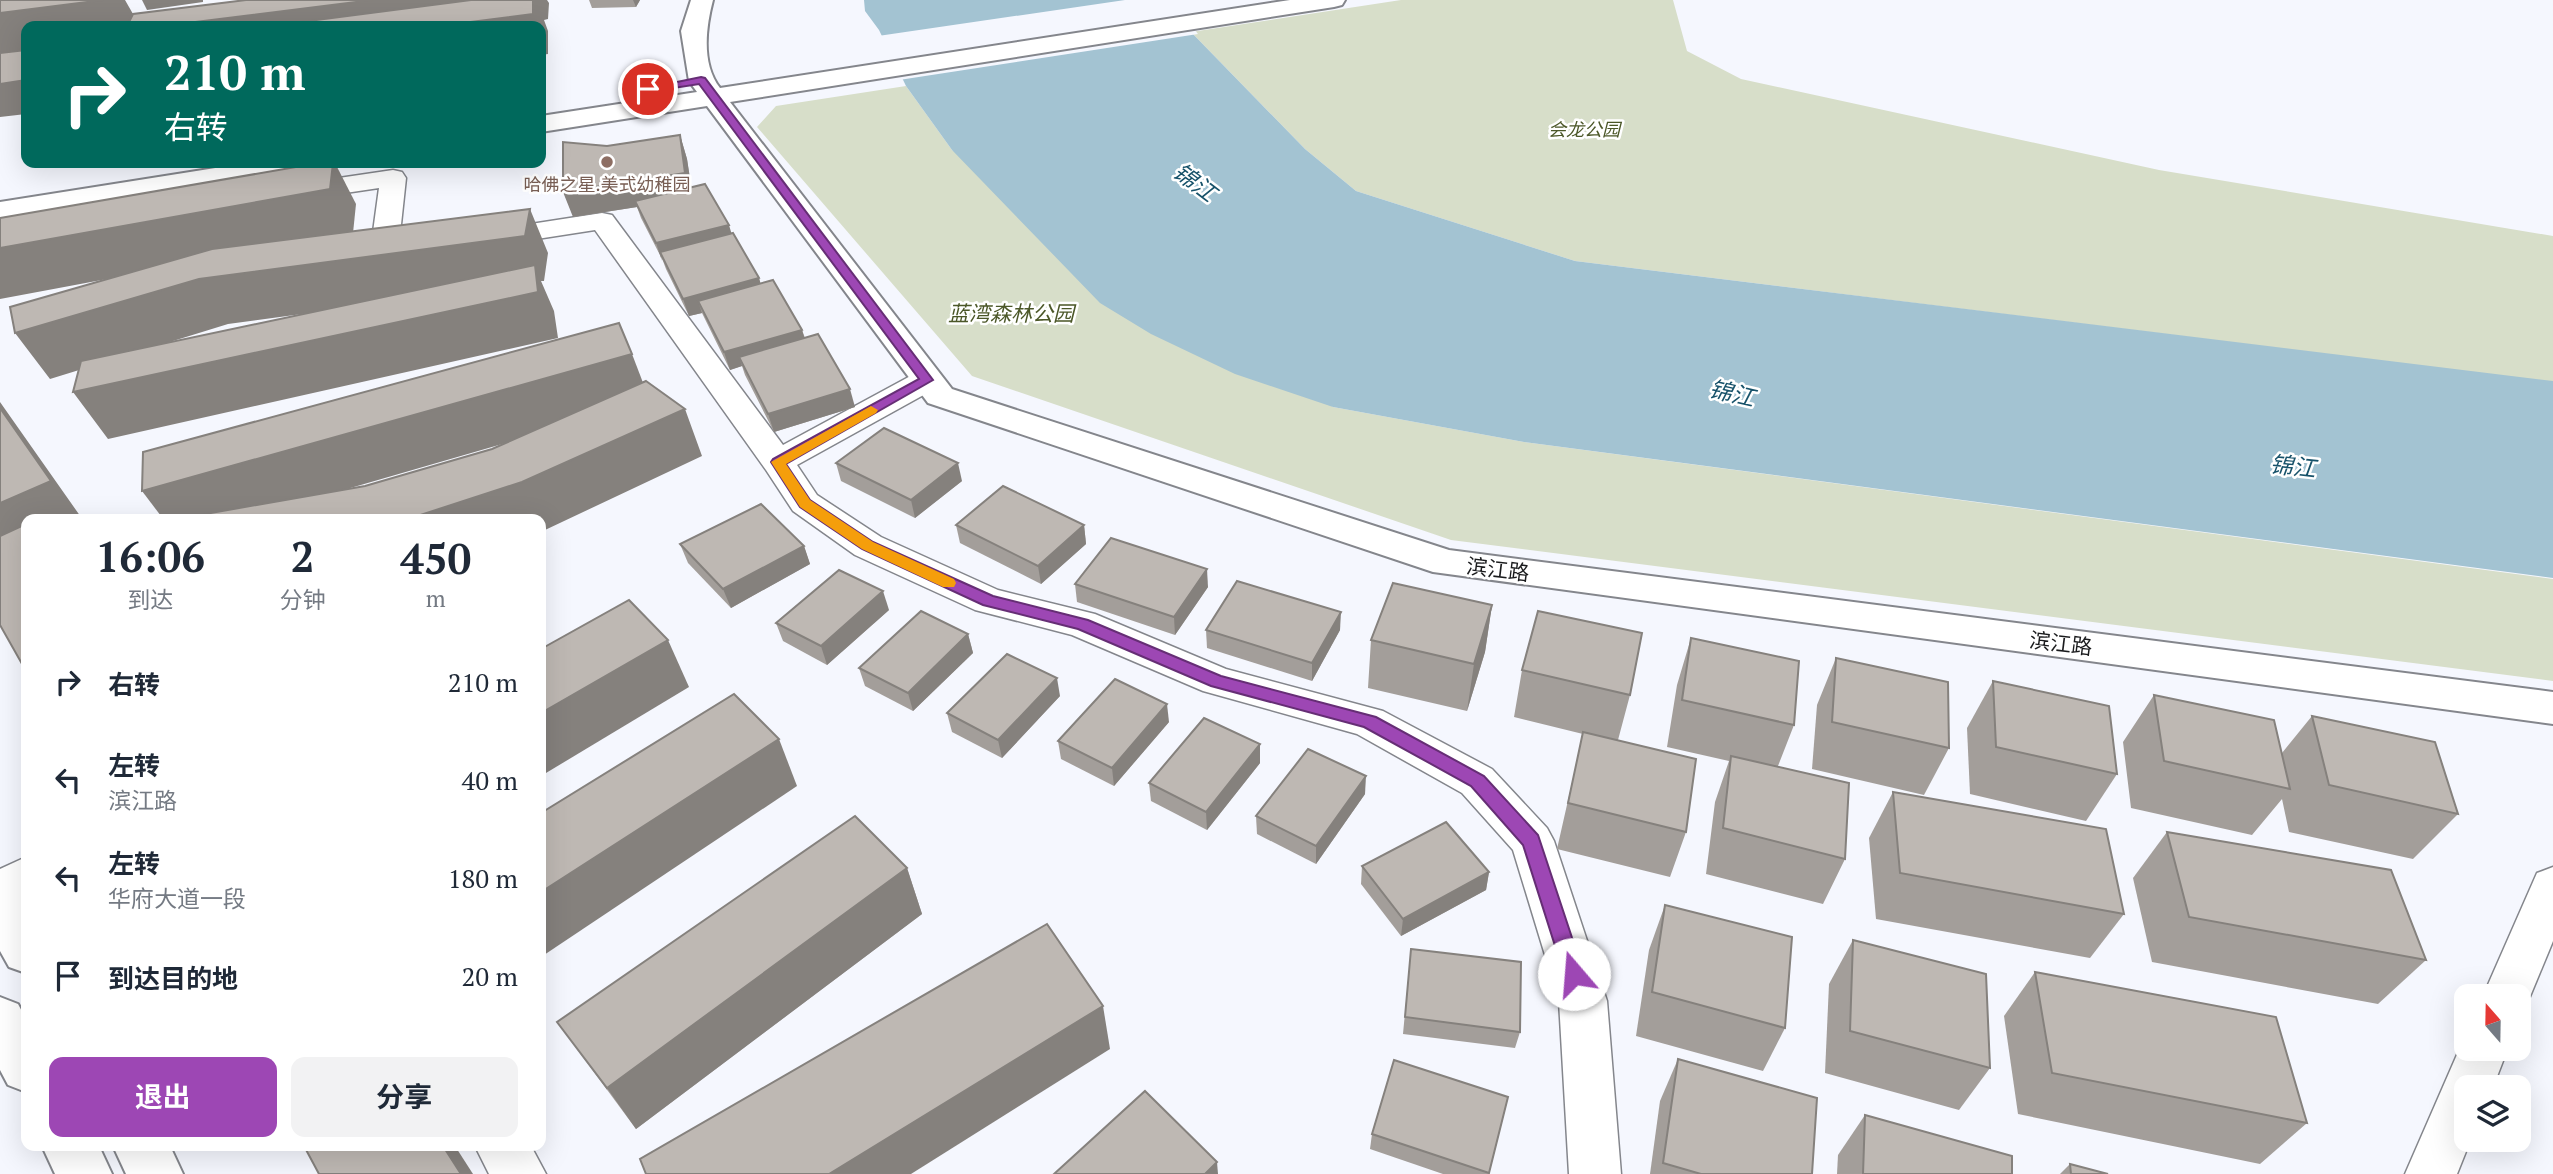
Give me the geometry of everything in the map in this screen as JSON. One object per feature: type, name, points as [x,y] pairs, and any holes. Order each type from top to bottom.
[{"type":"street","name":"滨江路","points":[[702,0],[693,31],[707,89],[940,396],[1446,563],[2553,708]]},
{"type":"street","points":[[546,123],[707,89],[1215,7],[1335,0]]},
{"type":"street","points":[[546,104],[707,89]]},
{"type":"street","points":[[0,185],[115,168]]},
{"type":"street","points":[[0,210],[265,168]]},
{"type":"street","points":[[271,197],[394,170],[384,254],[602,221],[805,503],[868,546],[988,601],[1082,624],[1217,681],[1369,722],[1477,781],[1532,841],[1583,1001],[1595,1174]]},
{"type":"street","points":[[778,462],[927,380]]},
{"type":"street","points":[[0,893],[21,879]]},
{"type":"street","points":[[2512,984],[2553,886]]},
{"type":"street","points":[[0,907],[21,943]]},
{"type":"street","points":[[0,1020],[21,1059]]},
{"type":"street","points":[[2431,1174],[2454,1120]]},
{"type":"street","points":[[72,1151],[85,1174]]},
{"type":"street","points":[[143,1151],[156,1174]]},
{"type":"street","points":[[504,1151],[520,1174]]},
{"type":"green space","name":"会龙公园","points":[[1401,0],[1673,0],[1687,51],[1741,79],[2159,170],[2553,236],[2553,382],[1575,261],[1356,191],[1305,149],[1191,32]]},
{"type":"green space","name":"蓝湾森林公园","points":[[906,86],[952,150],[1333,407],[1524,442],[2553,579],[2553,681],[1451,540],[972,376],[757,127],[776,106]]},
{"type":"water","name":"锦江","points":[[864,0],[1166,0],[1191,32],[1305,149],[1356,191],[1575,261],[2553,381],[2553,578],[1524,442],[1333,407],[1235,374],[1151,334],[1100,303],[952,150],[906,86],[879,30],[865,11]]},
{"type":"pier","points":[[1125,0],[1171,0],[1198,34],[899,80],[878,36]]},
{"type":"building","points":[[0,0],[103,0],[0,13]]},
{"type":"building","points":[[246,0],[372,0],[203,21],[130,21],[133,14]]},
{"type":"building","points":[[471,0],[533,0],[533,14],[478,21],[309,21]]},
{"type":"building","points":[[21,51],[21,81],[0,84],[0,53]]},
{"type":"building","points":[[680,135],[685,173],[563,192],[563,142],[607,146]]},
{"type":"building","points":[[290,168],[332,168],[330,189],[0,248],[0,218]]},
{"type":"building","points":[[705,184],[729,225],[656,243],[635,201]]},
{"type":"building","points":[[530,209],[525,236],[199,279],[15,333],[10,307],[212,249]]},
{"type":"building","points":[[733,233],[759,278],[683,299],[660,252]]},
{"type":"building","points":[[535,265],[538,292],[73,392],[81,361]]},
{"type":"building","points":[[773,280],[802,330],[724,352],[698,301]]},
{"type":"building","points":[[619,323],[632,354],[142,491],[143,452]]},
{"type":"building","points":[[818,334],[850,389],[768,414],[739,357]]},
{"type":"building","points":[[646,381],[685,409],[522,482],[423,514],[205,514],[365,486],[492,449]]},
{"type":"building","points":[[0,408],[51,481],[0,503]]},
{"type":"building","points":[[884,428],[958,463],[911,500],[836,463]]},
{"type":"building","points":[[1003,486],[1084,525],[1038,566],[956,525]]},
{"type":"building","points":[[761,504],[804,546],[723,589],[680,544]]},
{"type":"building","points":[[21,526],[21,662],[0,625],[0,536]]},
{"type":"building","points":[[1111,538],[1207,569],[1174,617],[1075,584]]},
{"type":"building","points":[[839,570],[883,591],[821,646],[776,623]]},
{"type":"building","points":[[1237,581],[1341,612],[1312,663],[1206,630]]},
{"type":"building","points":[[1393,583],[1492,605],[1474,664],[1371,640]]},
{"type":"building","points":[[629,600],[668,640],[546,710],[546,646]]},
{"type":"building","points":[[921,611],[968,634],[908,693],[859,668]]},
{"type":"building","points":[[1538,611],[1642,633],[1630,695],[1522,670]]},
{"type":"building","points":[[1691,638],[1799,661],[1794,725],[1682,700]]},
{"type":"building","points":[[1007,654],[1057,678],[998,740],[947,713]]},
{"type":"building","points":[[1836,658],[1948,682],[1949,748],[1832,722]]},
{"type":"building","points":[[1115,679],[1167,704],[1112,768],[1058,741]]},
{"type":"building","points":[[1993,681],[2109,706],[2117,774],[1996,747]]},
{"type":"building","points":[[734,694],[779,739],[546,889],[546,810]]},
{"type":"building","points":[[2154,695],[2274,720],[2290,789],[2164,761]]},
{"type":"building","points":[[2312,716],[2435,742],[2458,814],[2329,785]]},
{"type":"building","points":[[1204,718],[1260,744],[1206,812],[1149,783]]},
{"type":"building","points":[[1583,732],[1696,759],[1686,832],[1568,803]]},
{"type":"building","points":[[1308,749],[1366,776],[1316,846],[1256,816]]},
{"type":"building","points":[[1731,756],[1849,783],[1845,859],[1723,828]]},
{"type":"building","points":[[1893,792],[2106,829],[2124,914],[1900,873]]},
{"type":"building","points":[[855,816],[907,868],[607,1088],[557,1022]]},
{"type":"building","points":[[1446,822],[1489,872],[1403,919],[1362,866]]},
{"type":"building","points":[[2167,832],[2391,870],[2426,960],[2189,917]]},
{"type":"building","points":[[1665,905],[1792,937],[1785,1028],[1652,992]]},
{"type":"building","points":[[1047,924],[1103,1006],[829,1174],[646,1174],[640,1159]]},
{"type":"building","points":[[1853,940],[1986,974],[1990,1068],[1850,1031]]},
{"type":"building","points":[[1411,949],[1521,962],[1520,1032],[1405,1017]]},
{"type":"building","points":[[2035,972],[2276,1017],[2307,1123],[2052,1073]]},
{"type":"building","points":[[1678,1059],[1817,1098],[1812,1174],[1701,1174],[1663,1163]]},
{"type":"building","points":[[1394,1060],[1508,1097],[1489,1173],[1372,1134]]},
{"type":"building","points":[[1145,1091],[1217,1162],[1205,1174],[1054,1174]]},
{"type":"building","points":[[1865,1115],[2012,1156],[2012,1174],[1863,1174]]},
{"type":"building","points":[[307,1151],[446,1151],[461,1174],[319,1174]]},
{"type":"building","points":[[2070,1164],[2108,1174],[2071,1174]]},
{"type":"slow traffic","points":[[871,410],[778,462],[805,503],[868,546],[949,583]]},
{"type":"place","name":"哈佛之星.美式幼稚园","points":[[607,162]]},
{"type":"route","points":[[648,89],[701,80],[927,380],[778,462],[805,503],[868,546],[988,601],[1082,624],[1217,681],[1369,722],[1477,781],[1532,841],[1574,974]]}]
